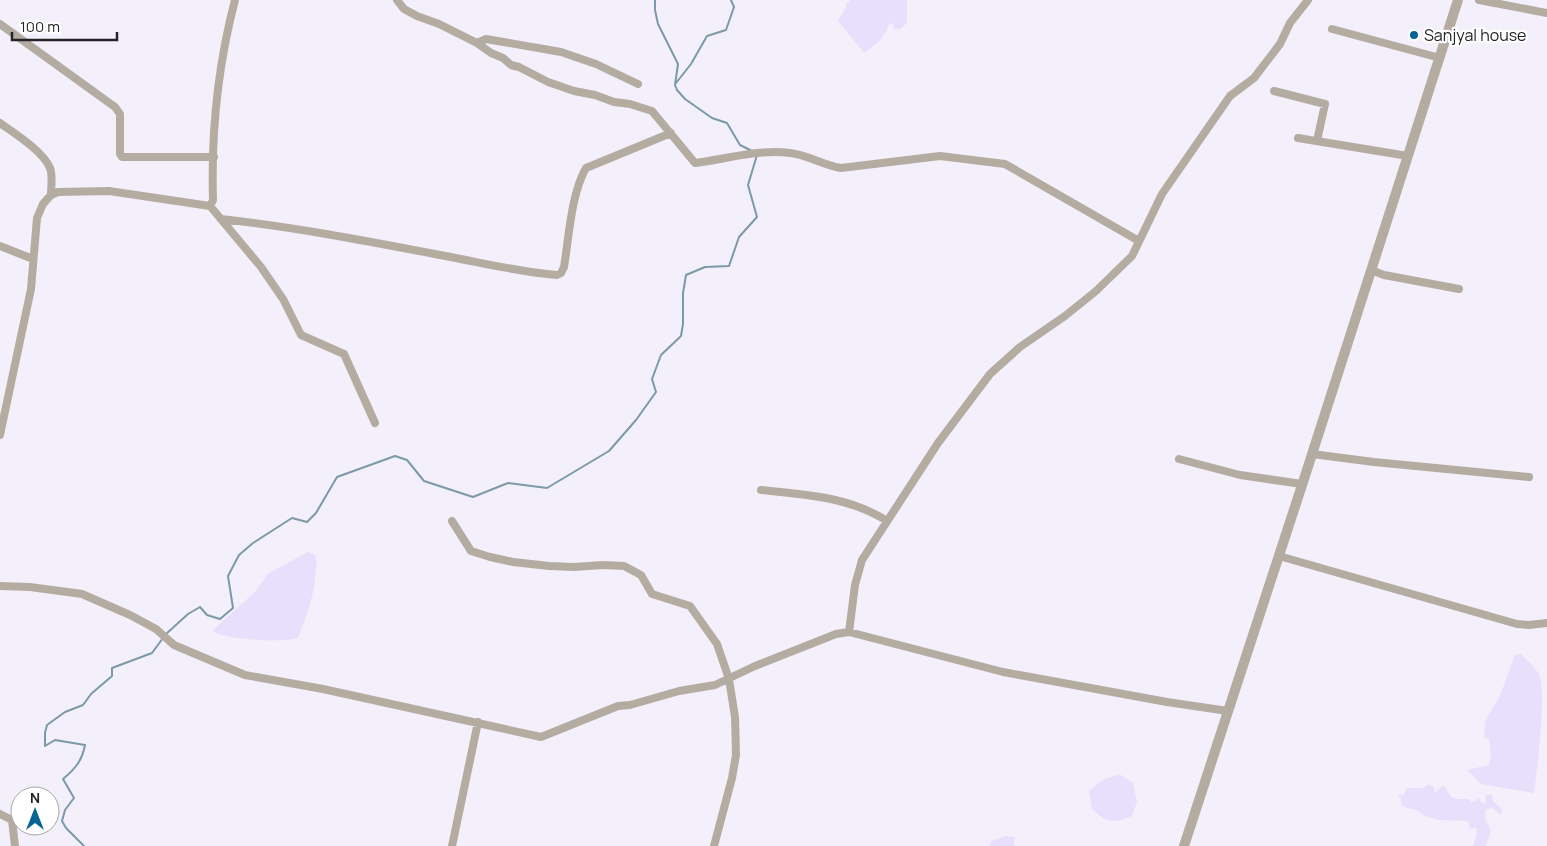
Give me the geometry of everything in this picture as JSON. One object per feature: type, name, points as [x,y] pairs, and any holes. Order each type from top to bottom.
[{"type":"street","points":[[210,206],[213,200],[215,109],[234,0]]},
{"type":"street","points":[[398,0],[404,9],[477,43],[511,65],[519,67],[548,82],[574,91],[596,95],[614,102],[630,104],[652,111],[695,163],[767,152],[808,156],[828,166],[841,168],[940,156],[1005,164],[1139,241]]},
{"type":"street","points":[[849,632],[855,585],[862,560],[938,443],[990,374],[1020,347],[1065,316],[1096,291],[1132,256],[1162,194],[1210,124],[1230,96],[1254,78],[1280,44],[1290,23],[1308,0]]},
{"type":"street","points":[[1184,846],[1458,0]]},
{"type":"street","points":[[1479,0],[1547,14]]},
{"type":"street","points":[[0,24],[115,107],[120,114],[120,154],[122,157],[214,157]]},
{"type":"street","points":[[1332,29],[1440,58]]},
{"type":"street","points":[[477,43],[486,39],[561,52],[596,64],[638,84]]},
{"type":"street","points":[[1274,91],[1325,104],[1317,141]]},
{"type":"street","points":[[0,123],[38,152],[49,166],[52,180],[50,195]]},
{"type":"street","points":[[221,219],[335,235],[522,271],[557,275],[561,273],[564,267],[581,177],[586,168],[671,133]]},
{"type":"street","points":[[1298,138],[1408,156]]},
{"type":"street","points":[[0,435],[31,289],[37,218],[42,204],[50,195],[58,192],[109,191],[210,206],[261,267],[283,299],[301,335],[344,354],[375,423]]},
{"type":"street","points":[[0,246],[33,259]]},
{"type":"street","points":[[1371,270],[1384,275],[1459,289]]},
{"type":"street","points":[[1312,454],[1529,478]]},
{"type":"street","points":[[1179,459],[1240,475],[1302,484]]},
{"type":"street","points":[[761,490],[824,498],[847,503],[874,512],[887,520]]},
{"type":"street","points":[[452,520],[471,551],[513,562],[549,566],[624,566],[641,575],[652,594],[690,606],[717,644],[729,679],[735,717],[736,755],[732,778],[714,846]]},
{"type":"street","points":[[1279,556],[1517,624],[1547,623]]},
{"type":"street","points":[[0,586],[30,587],[82,594],[130,615],[156,629],[174,645],[245,675],[323,689],[541,737],[618,706],[630,705],[679,691],[715,685],[755,666],[836,634],[849,632],[1003,672],[1228,711]]},
{"type":"street","points":[[452,846],[478,722]]},
{"type":"street","points":[[0,814],[12,820],[15,846]]},
{"type":"shaded area","points":[[850,0],[907,0],[907,23],[900,29],[894,29],[893,23],[889,24],[876,44],[864,53],[838,21],[846,8],[846,3],[849,3]]},
{"type":"shaded area","points":[[308,552],[315,555],[317,565],[311,602],[298,638],[290,640],[255,640],[230,637],[212,631],[255,592],[269,573]]},
{"type":"shaded area","points":[[1521,654],[1537,671],[1541,683],[1541,732],[1534,793],[1481,784],[1467,770],[1489,765],[1491,755],[1489,739],[1484,737],[1486,719],[1500,696],[1515,655]]},
{"type":"shaded area","points":[[1121,775],[1133,783],[1137,802],[1132,816],[1110,821],[1092,809],[1089,791],[1107,778]]},
{"type":"shaded area","points":[[1428,785],[1433,786],[1435,793],[1442,786],[1454,798],[1469,799],[1471,802],[1478,798],[1485,805],[1486,795],[1492,795],[1493,801],[1502,809],[1501,815],[1492,808],[1486,810],[1485,818],[1491,831],[1486,846],[1473,846],[1477,833],[1476,828],[1470,829],[1468,821],[1440,820],[1427,817],[1416,810],[1401,805],[1401,799],[1398,795],[1404,795],[1406,788],[1423,788]]},
{"type":"shaded area","points":[[1005,836],[1015,837],[1014,846],[990,846],[990,842]]},
{"type":"waterway","points":[[655,0],[658,24],[678,64],[675,85],[677,90],[685,99],[712,118],[727,123],[740,145],[752,151]]},
{"type":"waterway","points":[[676,83],[691,64],[707,36],[726,30],[734,7],[731,0]]},
{"type":"waterway","points":[[166,634],[188,614],[200,607],[207,615],[220,619],[233,608],[228,576],[239,555],[253,543],[292,518],[307,522],[316,513],[337,477],[395,456],[407,460],[424,481],[473,497],[508,483],[547,488],[609,451],[636,420],[656,392],[652,379],[661,355],[681,336],[683,293],[686,275],[705,267],[729,266],[739,237],[757,217],[748,185],[757,155]]},
{"type":"waterway","points":[[84,846],[66,828],[62,821],[65,810],[74,798],[63,779],[77,764],[82,756],[85,745],[55,740],[45,746],[47,725],[65,712],[83,705],[91,694],[112,676],[112,668],[152,653],[163,638]]},
{"type":"place","name":"Sanjyal house","points":[[1414,35]]}]
